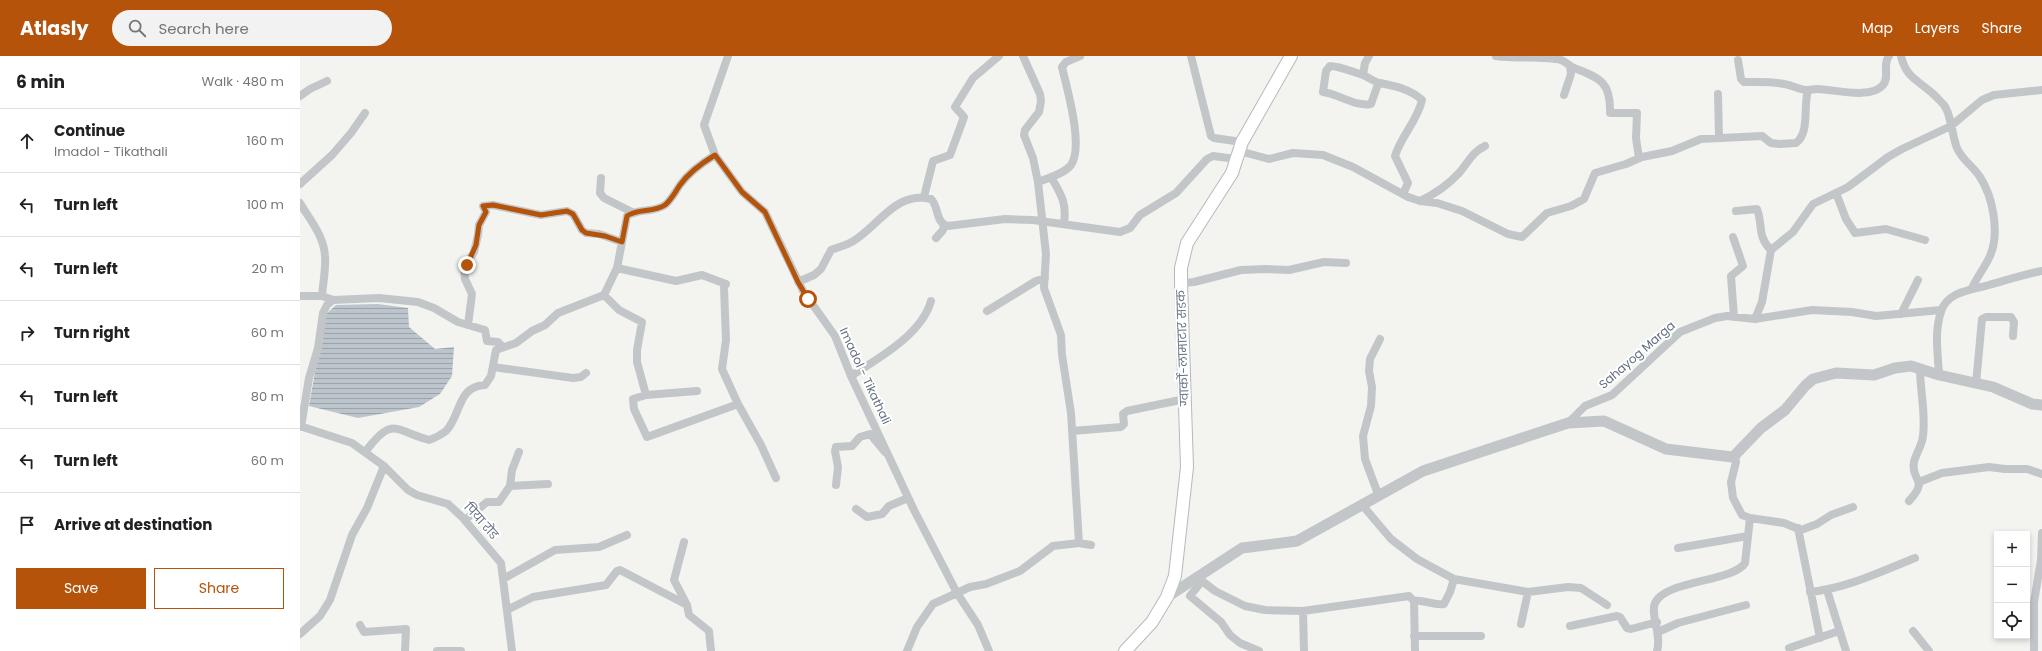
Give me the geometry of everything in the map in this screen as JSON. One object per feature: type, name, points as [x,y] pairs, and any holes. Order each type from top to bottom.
[{"type":"main road","name":"ग्वार्को-लामाटार सडक","points":[[1125,651],[1152,622],[1167,597],[1175,576],[1185,491],[1181,268],[1187,243],[1232,173],[1239,150],[1291,56]]},
{"type":"street","name":"Imadol - Tikathali","points":[[728,56],[704,125],[715,155],[742,192],[765,212],[798,282],[808,299],[835,336],[908,498],[957,593],[978,625],[989,651]]},
{"type":"street","points":[[924,197],[933,161],[935,159],[946,158],[950,155],[964,116],[955,107],[973,78],[999,56]]},
{"type":"street","points":[[1023,56],[1040,94],[1041,101],[1039,112],[1025,130],[1024,135],[1033,158],[1038,182],[1046,254],[1044,288],[1061,335],[1062,355],[1071,413],[1074,478],[1078,503],[1079,543]]},
{"type":"street","points":[[1038,182],[1064,171],[1070,165],[1075,156],[1075,139],[1062,67],[1066,62],[1080,56]]},
{"type":"street","points":[[1190,56],[1211,136],[1214,138],[1239,150],[1269,159],[1293,153],[1323,155],[1353,167],[1420,202],[1437,203],[1462,212],[1508,234],[1522,237],[1547,213],[1571,206],[1584,199],[1595,173],[1626,164],[1639,158],[1672,151],[1701,139],[1762,136],[1771,143],[1796,143],[1803,135],[1804,104],[1808,90]]},
{"type":"street","points":[[1363,75],[1365,63],[1369,56]]},
{"type":"street","points":[[1496,56],[1543,57],[1560,60],[1570,66],[1596,76],[1607,87],[1610,101],[1610,113],[1637,113],[1636,131],[1639,158]]},
{"type":"street","points":[[1738,60],[1741,79],[1744,82],[1784,84],[1808,90],[1818,89],[1834,92],[1862,92],[1881,87],[1886,78],[1885,65],[1889,56]]},
{"type":"street","points":[[1901,56],[1905,70],[1911,77],[1931,92],[1945,106],[1951,126],[1952,136],[1958,150],[1979,176],[1986,190],[1992,209],[1995,232],[1990,255],[1972,288]]},
{"type":"street","points":[[1380,84],[1378,84],[1371,104],[1363,106],[1335,94],[1323,92],[1326,71],[1330,66],[1338,66],[1352,73],[1363,75],[1380,84],[1407,90],[1422,100],[1420,110],[1399,143],[1395,156],[1408,183],[1403,194]]},
{"type":"street","points":[[1564,95],[1571,74],[1570,66]]},
{"type":"street","points":[[300,96],[310,89],[327,81]]},
{"type":"street","points":[[1755,319],[1762,302],[1771,250],[1793,232],[1813,204],[1848,187],[1888,157],[1951,126],[1982,100],[1994,95],[2042,90]]},
{"type":"street","points":[[1718,94],[1719,137]]},
{"type":"street","points":[[300,184],[332,155],[351,133],[365,113]]},
{"type":"street","points":[[1420,202],[1440,190],[1468,163],[1475,151],[1484,146]]},
{"type":"street","points":[[944,225],[963,225],[1005,219],[1064,223],[1120,232],[1130,228],[1140,215],[1176,193],[1207,159],[1213,156],[1239,150]]},
{"type":"street","points":[[366,451],[382,432],[394,428],[409,431],[429,440],[444,432],[456,415],[461,399],[471,389],[478,385],[485,385],[491,376],[496,350],[516,343],[532,330],[545,325],[558,313],[604,295],[617,268],[627,216],[632,212],[655,209],[663,206],[674,196],[680,185],[697,166],[715,155]]},
{"type":"street","points":[[1051,177],[1062,195],[1066,209],[1064,223]]},
{"type":"street","points":[[601,178],[600,193],[604,198],[632,212]]},
{"type":"street","points":[[1836,193],[1846,219],[1855,233],[1886,230],[1925,240]]},
{"type":"street","points":[[798,282],[814,275],[821,269],[831,250],[854,241],[894,205],[903,201],[924,197],[934,202],[937,214],[944,225],[943,230],[936,238]]},
{"type":"street","points":[[300,203],[318,231],[322,243],[325,256],[322,296]]},
{"type":"street","points":[[468,325],[472,294],[465,279],[464,269],[474,252],[479,225],[485,217],[486,211],[483,206],[493,205],[541,215],[567,211],[573,214],[582,230],[586,233],[605,236],[622,242]]},
{"type":"street","points":[[1736,211],[1757,209],[1760,216],[1762,238],[1771,250]]},
{"type":"street","points":[[1733,237],[1743,266],[1731,276],[1734,317]]},
{"type":"street","points":[[1181,283],[1194,282],[1241,270],[1289,270],[1324,262],[1346,263]]},
{"type":"street","points":[[617,268],[676,281],[690,276],[702,275],[726,284],[724,287],[726,340],[722,369],[738,404],[761,445],[776,478]]},
{"type":"street","points":[[1939,376],[1938,326],[1941,310],[1956,294],[1972,288],[1988,286],[2024,274],[2042,271]]},
{"type":"street","points":[[987,311],[1036,281],[1045,278]]},
{"type":"street","points":[[1901,314],[1918,280]]},
{"type":"street","points":[[604,295],[619,310],[642,322],[637,350],[637,362],[646,395]]},
{"type":"street","points":[[300,296],[322,296],[333,300],[379,298],[418,302],[434,308],[458,322],[485,330],[487,340],[498,342],[503,347]]},
{"type":"street","points":[[300,426],[309,378],[318,348],[323,313],[327,305],[333,300]]},
{"type":"street","points":[[852,376],[881,358],[917,326],[924,317],[931,300]]},
{"type":"street","name":"Sahayog Marga","points":[[1568,423],[1585,406],[1612,395],[1680,332],[1716,318],[1734,317],[1755,319],[1812,310],[1852,312],[1876,316],[1941,310]]},
{"type":"street","points":[[1976,384],[1982,319],[1986,317],[2011,317],[2014,322],[2013,336]]},
{"type":"street","points":[[1378,494],[1365,459],[1363,436],[1371,406],[1372,387],[1369,371],[1370,359],[1380,338]]},
{"type":"street","points":[[493,367],[573,378],[581,377],[586,373]]},
{"type":"street","points":[[1167,597],[1199,580],[1242,548],[1297,541],[1339,516],[1363,506],[1378,494],[1423,471],[1568,423],[1604,421],[1666,450],[1726,457],[1735,456],[1761,428],[1785,410],[1805,386],[1814,379],[1836,373],[1874,375],[1904,367],[1920,368],[1939,376],[1993,387],[2032,404],[2042,405]]},
{"type":"street","points":[[1909,501],[1917,493],[1919,482],[1914,469],[1914,462],[1923,437],[1920,368]]},
{"type":"street","points":[[697,391],[646,395],[633,399],[634,409],[647,437],[738,404]]},
{"type":"street","points":[[1072,431],[1121,427],[1124,424],[1124,414],[1127,411],[1184,399]]},
{"type":"street","name":"पिया रोड","points":[[300,426],[352,443],[366,451],[384,466],[408,490],[417,495],[448,504],[465,520],[501,563],[512,651]]},
{"type":"street","points":[[836,485],[838,468],[835,455],[836,448],[854,445],[860,437],[870,434],[890,456]]},
{"type":"street","points":[[465,520],[487,502],[499,502],[510,486],[512,470],[519,452]]},
{"type":"street","points":[[1735,456],[1736,462],[1731,482],[1733,498],[1742,515],[1750,518],[1784,523],[1801,530],[1853,507]]},
{"type":"street","points":[[300,634],[320,616],[330,600],[352,536],[367,508],[384,466]]},
{"type":"street","points":[[1919,482],[1942,473],[1989,467],[2027,469],[2042,474]]},
{"type":"street","points":[[510,486],[548,484]]},
{"type":"street","points":[[856,509],[867,518],[882,514],[886,508],[908,498]]},
{"type":"street","points":[[1363,506],[1391,539],[1417,559],[1454,579],[1528,592],[1568,587],[1581,588],[1606,605]]},
{"type":"street","points":[[1657,651],[1657,622],[1652,610],[1655,601],[1660,597],[1689,584],[1735,572],[1742,568],[1745,563],[1750,518]]},
{"type":"street","points":[[1798,528],[1820,638]]},
{"type":"street","points":[[503,579],[555,550],[598,547],[627,535]]},
{"type":"street","points":[[2037,647],[2038,589],[2042,535]]},
{"type":"street","points":[[1678,548],[1748,536]]},
{"type":"street","points":[[684,542],[674,580],[687,605],[689,615],[709,631],[711,651]]},
{"type":"street","points":[[907,651],[917,627],[931,605],[957,593],[1020,571],[1050,547],[1079,543],[1092,545]]},
{"type":"street","points":[[1810,592],[1854,584],[1915,558]]},
{"type":"street","points":[[507,610],[533,597],[606,585],[617,571],[620,570],[687,605]]},
{"type":"street","points":[[1414,601],[1420,600],[1433,604],[1444,604],[1452,588],[1454,579]]},
{"type":"street","points":[[1199,580],[1245,606],[1266,610],[1303,611],[1409,596],[1414,601],[1415,651]]},
{"type":"street","points":[[1199,580],[1190,596],[1221,622],[1230,634],[1240,643],[1259,651]]},
{"type":"street","points":[[1827,590],[1846,651]]},
{"type":"street","points":[[1521,624],[1528,592]]},
{"type":"street","points":[[1658,632],[1678,623],[1746,605]]},
{"type":"street","points":[[1303,611],[1304,651]]},
{"type":"street","points":[[1570,626],[1617,616],[1620,617],[1627,628],[1631,629],[1657,622]]},
{"type":"street","points":[[360,625],[364,632],[406,629],[406,651]]},
{"type":"street","points":[[1789,648],[1839,631]]},
{"type":"street","points":[[1913,631],[1929,651]]},
{"type":"street","points":[[1414,636],[1481,636]]},
{"type":"street","points":[[438,651],[461,651]]},
{"type":"shaded area","points":[[378,304],[408,308],[409,327],[435,349],[454,347],[452,376],[440,394],[419,407],[358,418],[309,406],[325,315],[336,305]]},
{"type":"route","points":[[467,265],[474,252],[479,225],[485,217],[486,211],[483,206],[493,205],[496,207],[529,214],[541,215],[567,211],[573,214],[582,230],[586,233],[599,234],[622,242],[627,216],[632,212],[647,211],[663,206],[674,196],[680,185],[697,166],[715,155],[742,192],[765,212],[798,282],[808,299]]}]
